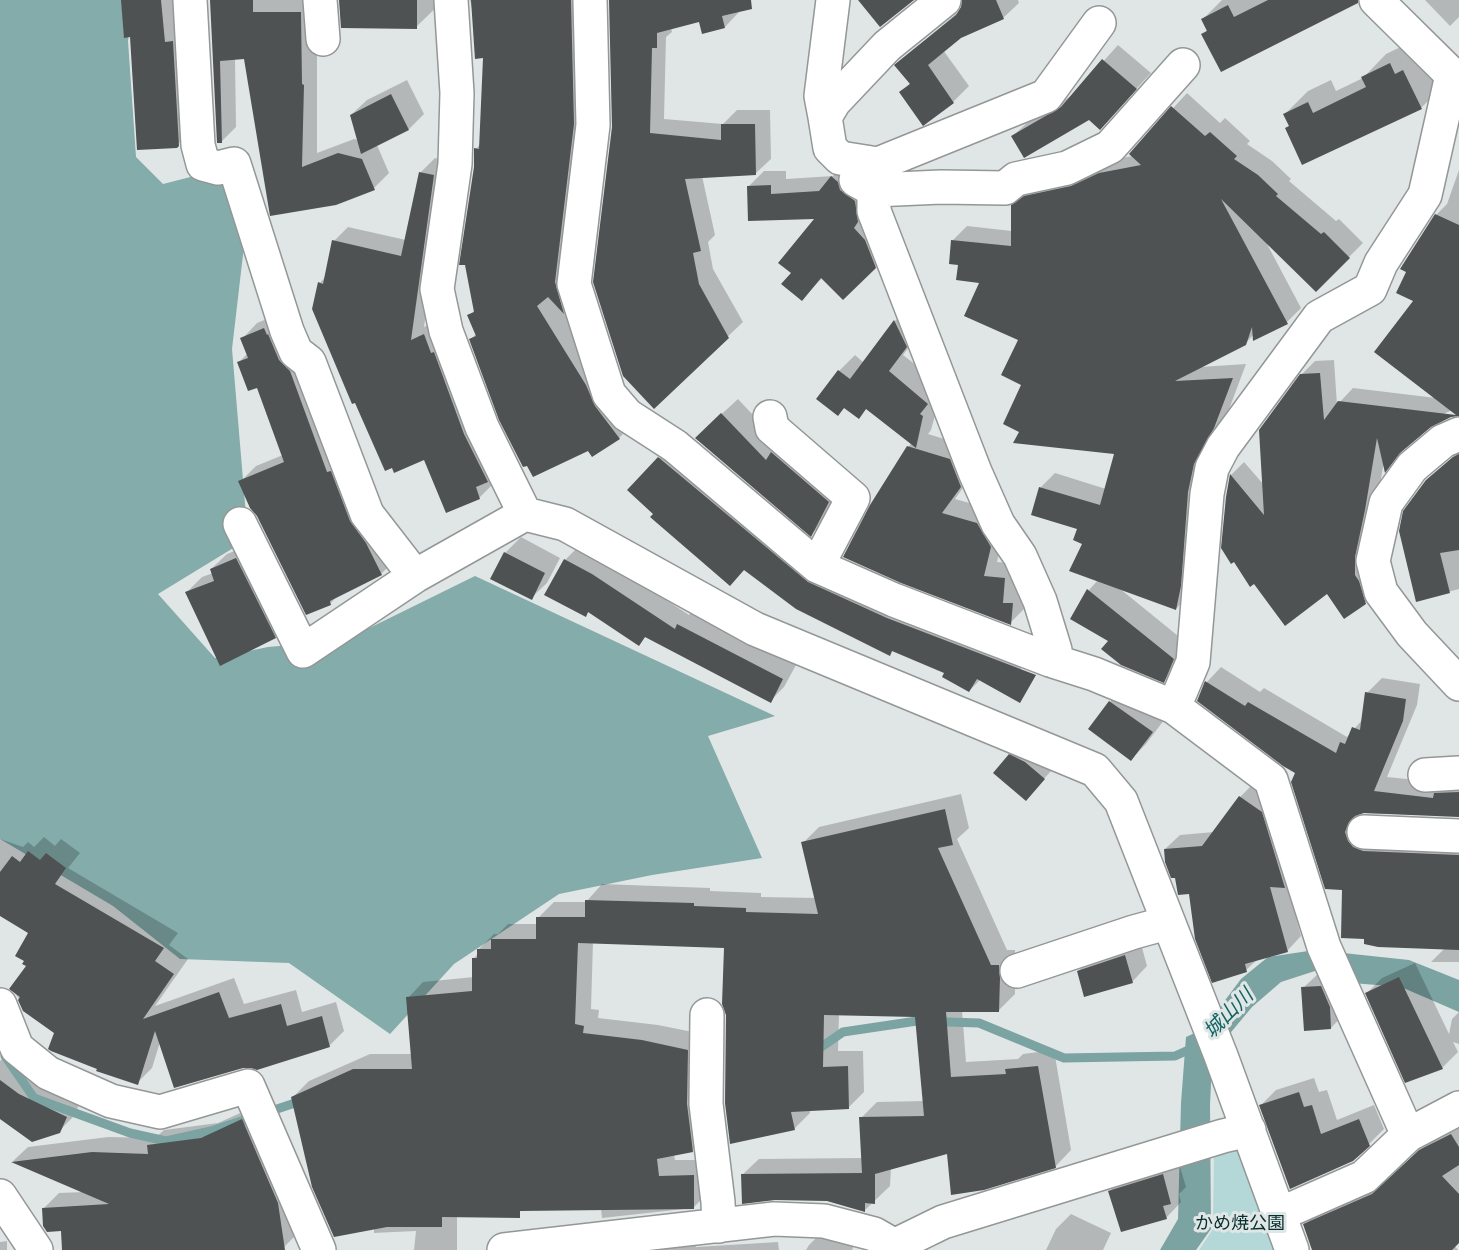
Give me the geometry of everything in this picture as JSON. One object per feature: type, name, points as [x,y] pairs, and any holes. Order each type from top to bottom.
[{"type":"street","points":[[190,0],[198,145],[203,164],[218,168],[234,164],[287,331],[296,352],[309,362],[367,514],[415,576]]},
{"type":"street","points":[[320,0],[322,39]]},
{"type":"street","points":[[451,0],[457,93],[455,164],[437,289],[446,331],[482,427],[525,514]]},
{"type":"street","points":[[590,0],[593,125],[574,284],[609,394],[627,415],[675,446],[817,566],[894,600],[1050,660],[1094,674],[1174,707],[1271,780],[1324,947],[1408,1135]]},
{"type":"street","points":[[833,0],[821,96],[830,148],[840,158],[852,178],[874,190],[941,187],[1005,188],[1016,179],[1067,168],[1110,147],[1183,65]]},
{"type":"street","points":[[825,117],[834,102],[887,46],[944,0]]},
{"type":"street","points":[[1174,707],[1193,662],[1207,494],[1212,468],[1222,447],[1319,317],[1370,289],[1381,263],[1425,195],[1456,72],[1376,0]]},
{"type":"street","points":[[840,158],[878,164],[1046,96],[1099,23]]},
{"type":"street","points":[[874,190],[874,211],[975,472],[998,524],[1020,556],[1040,601],[1055,650],[1050,660]]},
{"type":"street","points":[[770,417],[772,428],[853,498],[817,566]]},
{"type":"street","points":[[1459,434],[1443,441],[1412,467],[1386,503],[1372,561],[1381,592],[1412,634],[1459,684]]},
{"type":"street","points":[[240,524],[303,651],[415,576],[525,514],[565,524],[755,629],[1095,770],[1121,801],[1221,1056],[1236,1133],[1280,1214],[1293,1250]]},
{"type":"street","points":[[1425,775],[1459,773]]},
{"type":"street","points":[[1364,832],[1459,836]]},
{"type":"street","points":[[1017,971],[1134,932],[1156,926],[1170,926]]},
{"type":"street","points":[[0,1005],[17,1048],[48,1073],[111,1101],[160,1112],[248,1086],[318,1250]]},
{"type":"street","points":[[707,1015],[706,1104],[719,1226]]},
{"type":"street","points":[[1280,1214],[1364,1177],[1408,1135],[1459,1107]]},
{"type":"street","points":[[504,1250],[774,1219],[824,1221],[874,1234],[899,1248],[943,1222],[1236,1133]]},
{"type":"street","points":[[0,1196],[36,1250]]},
{"type":"green space","name":"かめ焼公園","points":[[1238,1145],[1276,1250],[1199,1250],[1213,1229],[1214,1152]]},
{"type":"shaded area","points":[[0,0],[129,0],[131,22],[128,41],[136,157],[163,184],[226,168],[246,229],[232,349],[248,539],[158,594],[215,658],[268,647],[345,640],[475,576],[775,716],[708,736],[762,858],[652,875],[559,894],[454,964],[390,1034],[289,963],[180,959],[113,906],[0,839]]},
{"type":"water","name":"城山川","points":[[1315,950],[1409,960],[1459,980],[1459,1012],[1401,987],[1352,983],[1318,970],[1281,982],[1252,1007],[1227,1037],[1212,1062],[1211,1229],[1196,1250],[1160,1250],[1178,1219],[1181,1103],[1186,1037],[1199,1031],[1241,979],[1268,957]]},
{"type":"building","points":[[121,0],[161,0],[165,42],[173,41],[179,146],[177,148],[137,150],[130,37],[124,38]]},
{"type":"building","points":[[210,0],[253,0],[253,12],[301,12],[302,84],[304,85],[302,167],[338,153],[362,159],[375,190],[336,205],[270,216],[244,59],[220,61],[222,143],[217,143]]},
{"type":"building","points":[[339,0],[417,0],[417,29],[341,28]]},
{"type":"building","points":[[471,0],[571,0],[574,124],[555,282],[564,314],[548,297],[537,306],[586,385],[595,406],[620,439],[592,457],[588,451],[533,477],[527,466],[523,467],[499,420],[469,339],[476,336],[467,315],[474,312],[465,265],[459,265],[474,167],[474,148],[479,149],[483,58],[475,59]]},
{"type":"building","points":[[609,0],[751,0],[752,9],[722,16],[725,28],[702,34],[699,22],[657,33],[657,48],[652,48],[650,133],[721,140],[721,124],[755,124],[756,175],[685,179],[701,251],[693,253],[699,284],[729,338],[654,409],[623,376],[593,282],[612,127]]},
{"type":"building","points":[[858,0],[914,0],[880,27]]},
{"type":"building","points":[[962,0],[996,0],[1004,19],[961,38],[928,65],[954,103],[923,126],[899,92],[910,84],[894,65],[956,15]]},
{"type":"building","points":[[1268,0],[1358,0],[1358,3],[1221,72],[1201,34],[1207,31],[1201,19],[1228,5],[1234,17]]},
{"type":"building","points":[[1102,59],[1137,89],[1100,130],[1089,120],[1024,158],[1011,136],[1061,107]]},
{"type":"building","points":[[1390,63],[1395,74],[1403,70],[1422,109],[1302,165],[1285,128],[1289,126],[1283,114],[1308,102],[1313,113],[1366,87],[1361,77]]},
{"type":"building","points":[[391,94],[409,130],[361,154],[350,115]]},
{"type":"building","points":[[1171,106],[1205,136],[1210,132],[1237,156],[1234,159],[1258,175],[1278,194],[1276,196],[1321,234],[1324,232],[1350,258],[1316,292],[1221,199],[1288,324],[1253,341],[1252,327],[1246,345],[1175,381],[1233,378],[1214,428],[1194,464],[1188,492],[1181,586],[1176,610],[1069,571],[1082,544],[1073,540],[1077,529],[1031,515],[1039,487],[1100,505],[1114,454],[1013,443],[1019,432],[1003,424],[1021,385],[1001,375],[1018,340],[964,316],[979,283],[956,280],[958,265],[949,264],[951,240],[1011,246],[1011,205],[1024,196],[1071,186],[1099,173],[1141,165],[1129,154]]},
{"type":"building","points":[[419,172],[434,175],[411,340],[424,334],[431,353],[434,352],[464,434],[488,482],[476,487],[480,499],[446,513],[424,460],[394,473],[392,468],[385,471],[355,403],[352,404],[312,309],[318,282],[323,284],[332,240],[401,256]]},
{"type":"building","points":[[831,176],[838,182],[840,190],[855,201],[858,222],[854,228],[865,240],[876,268],[843,300],[821,278],[802,301],[781,284],[791,273],[778,263],[814,219],[748,221],[747,186],[771,185],[771,194],[819,191]]},
{"type":"building","points":[[1435,214],[1459,225],[1459,416],[1451,417],[1431,427],[1400,453],[1385,473],[1377,438],[1355,557],[1355,575],[1366,604],[1344,619],[1327,594],[1285,626],[1254,584],[1250,587],[1234,562],[1231,564],[1221,548],[1230,474],[1264,515],[1259,430],[1300,374],[1320,373],[1324,420],[1338,401],[1456,415],[1374,352],[1413,301],[1396,293],[1406,272],[1400,269]]},
{"type":"building","points":[[894,320],[907,347],[889,371],[928,404],[920,414],[923,416],[916,448],[866,409],[859,419],[844,408],[838,416],[816,399],[838,370],[850,379]]},
{"type":"building","points":[[264,328],[279,360],[290,371],[327,472],[331,471],[350,521],[366,543],[382,575],[330,601],[331,605],[306,615],[238,481],[284,462],[257,388],[248,391],[237,362],[248,358],[240,338]]},
{"type":"building","points":[[721,413],[766,460],[771,452],[829,502],[811,537],[695,438]]},
{"type":"building","points":[[907,446],[950,459],[961,487],[942,513],[977,523],[991,547],[984,576],[1005,578],[1003,603],[1013,603],[1011,625],[901,583],[843,557],[870,505]]},
{"type":"building","points":[[1459,454],[1459,550],[1440,553],[1450,593],[1416,602],[1399,531],[1403,511],[1426,480]]},
{"type":"building","points":[[658,457],[808,582],[887,618],[1036,675],[1020,703],[977,679],[969,692],[942,677],[944,673],[892,651],[890,656],[796,609],[744,570],[730,586],[650,517],[653,514],[627,490]]},
{"type":"building","points":[[504,552],[545,573],[532,600],[490,579]]},
{"type":"building","points":[[236,558],[276,638],[220,666],[185,592],[214,581],[210,569]]},
{"type":"building","points":[[564,559],[592,574],[675,629],[677,624],[783,679],[771,703],[645,637],[639,646],[588,612],[586,617],[544,595]]},
{"type":"building","points":[[1087,589],[1174,659],[1164,683],[1121,665],[1101,649],[1108,641],[1070,619]]},
{"type":"building","points":[[1205,681],[1245,706],[1248,702],[1336,753],[1340,742],[1345,744],[1352,727],[1360,730],[1365,692],[1406,699],[1403,721],[1374,791],[1433,798],[1434,793],[1459,792],[1459,817],[1364,813],[1355,816],[1349,822],[1345,832],[1353,847],[1363,851],[1459,855],[1459,950],[1378,947],[1364,944],[1364,939],[1341,938],[1342,890],[1325,889],[1291,782],[1295,773],[1197,701]]},
{"type":"building","points":[[1109,701],[1153,732],[1131,761],[1088,729]]},
{"type":"building","points":[[1009,754],[1025,762],[1045,779],[1026,801],[993,773]]},
{"type":"building","points":[[1239,796],[1262,812],[1285,888],[1270,887],[1288,952],[1245,964],[1247,972],[1212,983],[1195,939],[1189,894],[1178,895],[1175,878],[1171,878],[1165,862],[1164,849],[1202,846]]},
{"type":"building","points":[[945,809],[953,845],[938,848],[991,965],[999,965],[1000,978],[999,1012],[946,1012],[951,1077],[1006,1074],[1005,1069],[1038,1066],[1056,1168],[984,1190],[951,1195],[947,1154],[875,1174],[875,1204],[865,1203],[865,1212],[827,1201],[775,1200],[742,1204],[741,1174],[862,1173],[859,1117],[924,1116],[915,1017],[824,1015],[823,1067],[848,1066],[849,1109],[791,1112],[795,1130],[730,1144],[725,1103],[726,1015],[722,1004],[724,948],[578,943],[575,1024],[584,1026],[583,1033],[642,1040],[688,1050],[687,1104],[693,1152],[657,1159],[659,1176],[694,1175],[694,1209],[520,1211],[520,1218],[442,1217],[442,1227],[387,1227],[334,1237],[312,1187],[291,1097],[353,1069],[412,1069],[406,997],[472,991],[472,958],[477,958],[477,949],[491,949],[491,939],[536,939],[536,917],[585,917],[585,900],[694,903],[694,906],[746,908],[746,912],[818,914],[801,842]]},
{"type":"building","points":[[28,851],[40,860],[46,853],[66,868],[55,884],[164,948],[155,961],[174,974],[143,1019],[219,992],[229,1018],[281,1004],[287,1026],[322,1016],[330,1047],[257,1070],[243,1068],[174,1088],[155,1031],[138,1085],[96,1071],[97,1069],[51,1051],[48,1049],[54,1033],[23,1011],[18,1000],[20,997],[9,989],[26,966],[22,964],[24,961],[15,956],[28,933],[0,916],[0,872],[12,856],[20,862]]},
{"type":"building","points":[[1125,955],[1133,983],[1084,997],[1077,971]]},
{"type":"building","points":[[1399,977],[1443,1069],[1405,1083],[1365,993]]},
{"type":"building","points":[[1321,986],[1330,1007],[1331,1029],[1304,1031],[1301,987]]},
{"type":"building","points":[[0,1080],[19,1094],[67,1117],[60,1133],[32,1142],[0,1119]]},
{"type":"building","points":[[1299,1092],[1304,1107],[1312,1105],[1321,1134],[1359,1119],[1370,1146],[1353,1161],[1290,1189],[1259,1105]]},
{"type":"building","points":[[242,1119],[278,1203],[285,1250],[62,1250],[61,1231],[47,1232],[43,1226],[42,1208],[109,1204],[11,1162],[92,1152],[148,1154],[147,1145],[201,1138]]},
{"type":"building","points":[[1451,1134],[1459,1147],[1459,1165],[1442,1176],[1459,1194],[1459,1243],[1452,1250],[1312,1250],[1303,1224],[1372,1194],[1419,1150]]},
{"type":"building","points":[[1163,1174],[1171,1204],[1163,1206],[1167,1219],[1121,1232],[1108,1191]]},
{"type":"waterway","points":[[814,1052],[843,1032],[917,1021],[979,1023],[1064,1058],[1175,1056],[1195,1047]]},
{"type":"waterway","points":[[5,1056],[34,1098],[130,1133],[166,1141],[211,1131],[304,1100]]}]
